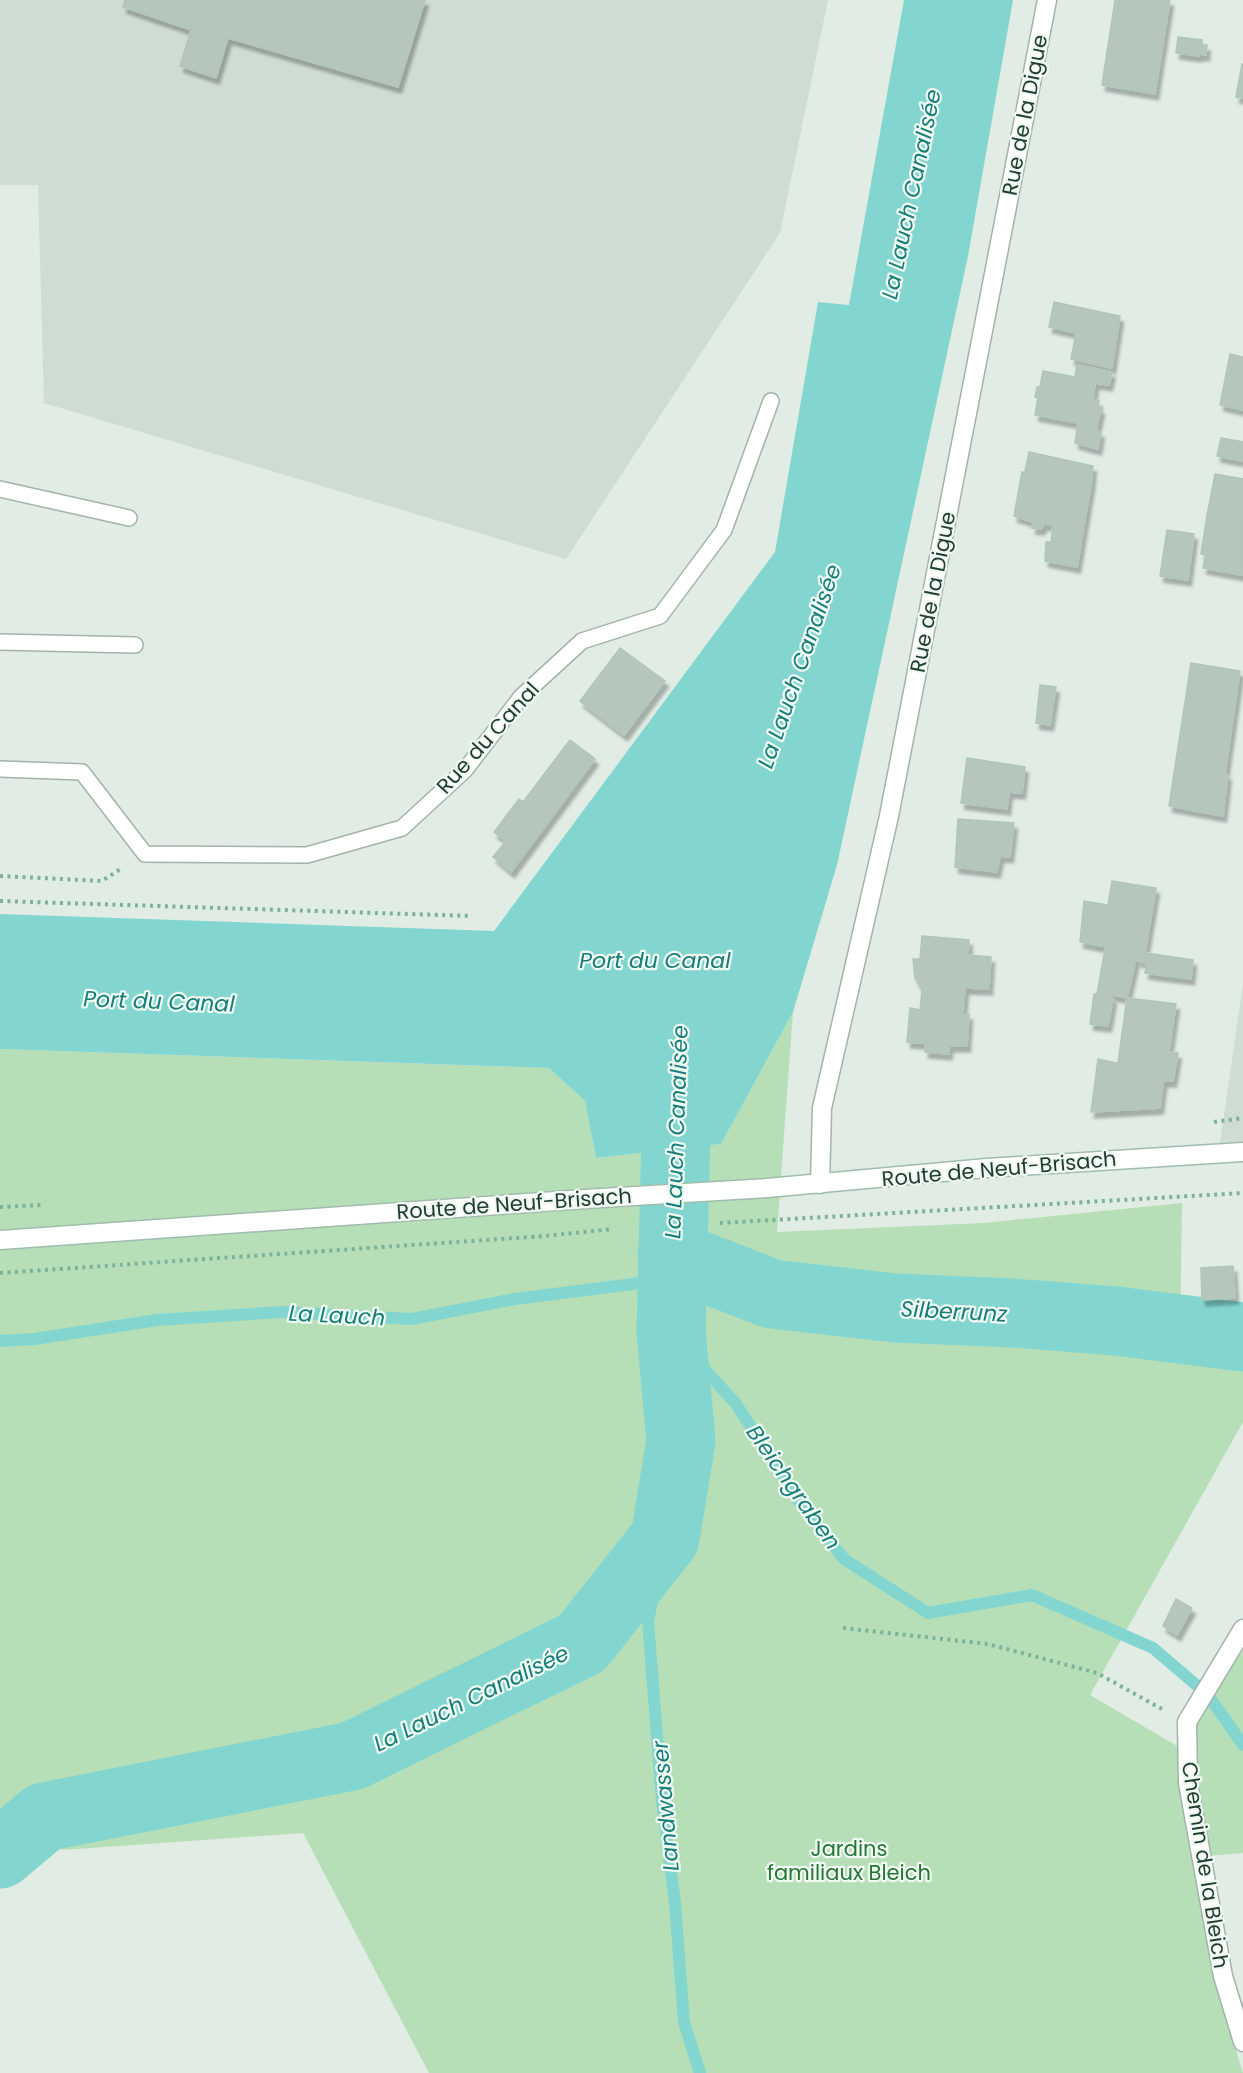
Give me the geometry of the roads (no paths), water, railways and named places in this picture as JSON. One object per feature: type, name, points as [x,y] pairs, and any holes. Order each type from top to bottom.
[{"type":"street","name":"Rue de la Digue","points":[[820,1184],[822,1108],[889,816],[1047,0]]},
{"type":"street","name":"Route de Neuf-Brisach","points":[[0,1240],[767,1188],[1243,1148]]},
{"type":"street","name":"Chemin de la Bleich","points":[[1243,1629],[1187,1722],[1188,1783],[1223,1976],[1243,2042]]},
{"type":"lane","name":"Rue du Canal","points":[[0,769],[82,772],[145,854],[307,855],[402,828],[465,770],[521,697],[582,641],[660,616],[724,530],[771,401]]},
{"type":"lane","points":[[0,489],[129,518]]},
{"type":"lane","points":[[0,642],[135,645]]},
{"type":"water","name":"Port du Canal","points":[[904,0],[1013,0],[968,256],[837,865],[793,1012],[721,1144],[596,1158],[585,1101],[549,1068],[0,1049],[0,914],[494,931],[775,552],[818,302],[849,305]]},
{"type":"waterway","name":"La Lauch Canalisée","points":[[0,1854],[44,1817],[352,1756],[582,1643],[665,1538],[681,1441],[671,1332],[678,1053]]},
{"type":"waterway","name":"Silberrunz","points":[[672,1255],[772,1294],[895,1308],[1013,1313],[1116,1321],[1243,1337]]},
{"type":"waterway","name":"La Lauch","points":[[0,1341],[34,1339],[157,1320],[282,1312],[412,1319],[515,1299],[672,1279]]},
{"type":"waterway","name":"Bleichgraben","points":[[671,1332],[736,1404],[798,1500],[844,1559],[928,1613],[1032,1595],[1153,1648],[1208,1695],[1243,1745]]},
{"type":"waterway","name":"Landwasser","points":[[665,1538],[648,1621],[662,1801],[675,1903],[684,2022],[700,2073]]},
{"type":"park label","name":"Jardins familiaux Bleich","points":[[849,1861]]}]
